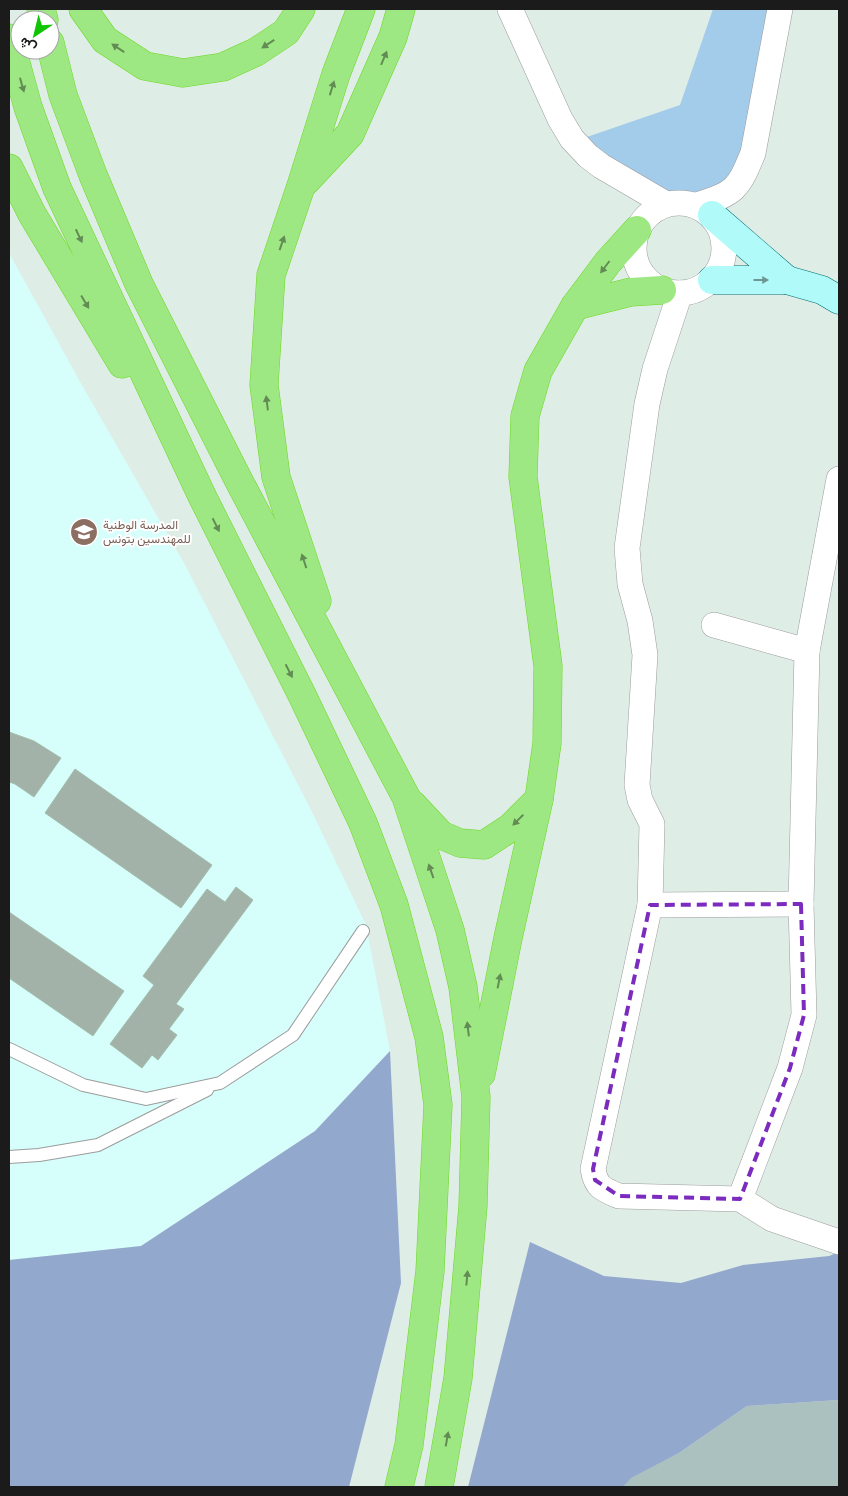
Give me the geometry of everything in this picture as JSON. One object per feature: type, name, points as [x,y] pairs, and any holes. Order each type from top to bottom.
[{"type":"highway","points":[[83,9],[105,40],[145,66],[183,73],[223,67],[256,52],[286,32],[301,9]]},
{"type":"highway","points":[[341,674],[276,478],[264,385],[271,275],[336,74],[361,9]]},
{"type":"highway","points":[[301,186],[350,134],[393,36],[401,9]]},
{"type":"highway","points":[[9,38],[28,107],[56,188],[203,498],[302,695],[362,823],[394,905],[429,1037],[438,1105],[430,1271],[409,1445],[399,1487]]},
{"type":"highway","points":[[54,60],[63,95],[139,284],[239,481],[406,797],[450,930],[463,987],[476,1097],[473,1206],[459,1369],[439,1487]]},
{"type":"highway","points":[[9,168],[32,214],[203,498]]},
{"type":"highway","points":[[476,1097],[508,938],[539,799],[547,743],[548,666],[523,477],[525,416],[538,370],[576,306],[608,262],[637,230]]},
{"type":"highway","points":[[576,306],[631,292],[671,292]]},
{"type":"highway","points":[[406,797],[441,835],[460,843],[484,845],[510,828],[539,799]]},
{"type":"street","points":[[510,9],[560,118],[572,139],[588,156],[601,166],[666,204]]},
{"type":"street","points":[[704,210],[738,184],[753,152],[777,11]]},
{"type":"street","points":[[704,210],[722,230],[725,247],[722,265],[712,280],[697,290],[671,292],[647,280],[637,265],[634,248],[637,230],[647,215],[662,205],[679,202],[704,210],[788,280]]},
{"type":"street","points":[[712,280],[788,280],[822,290],[839,300]]},
{"type":"street","points":[[671,292],[646,404],[628,548],[630,584],[640,621],[645,655],[637,785],[640,800],[652,824],[650,905],[593,1169],[595,1180],[602,1189],[619,1196],[740,1199],[772,1219],[839,1242]]},
{"type":"street","points":[[740,1199],[790,1068],[804,1015],[801,904],[807,651],[839,479]]},
{"type":"street","points":[[714,625],[807,651]]},
{"type":"street","points":[[650,905],[801,904]]},
{"type":"lane","points":[[9,1157],[39,1155],[98,1145],[220,1083],[293,1035],[363,931]]},
{"type":"lane","points":[[9,1049],[84,1085],[146,1099],[220,1083]]},
{"type":"highlighted area","points":[[801,904],[804,1015],[790,1068],[740,1199],[619,1196],[595,1180],[593,1169],[650,905]]},
{"type":"shaded area","points":[[713,9],[778,9],[743,179],[688,200],[655,193],[581,139],[680,105]]},
{"type":"shaded area","name":"المدرسة الوطنية للمهندسين بتونس","points":[[9,253],[184,563],[311,810],[366,925],[390,1051],[315,1131],[141,1246],[9,1260]]},
{"type":"shaded area","points":[[390,1051],[401,1283],[349,1487],[9,1487],[9,1260],[141,1246],[315,1131]]},
{"type":"shaded area","points":[[530,1242],[604,1276],[681,1283],[743,1265],[829,1256],[839,1252],[839,1400],[747,1406],[679,1453],[631,1478],[623,1487],[468,1487]]},
{"type":"shaded area","points":[[839,1400],[839,1487],[623,1487],[630,1478],[679,1453],[747,1406]]},
{"type":"building","points":[[9,732],[34,741],[61,758],[34,797],[9,782]]},
{"type":"building","points":[[75,769],[212,865],[181,908],[45,813]]},
{"type":"building","points":[[236,887],[253,900],[176,1004],[184,1009],[169,1029],[177,1035],[158,1060],[152,1055],[142,1068],[110,1044],[154,985],[143,976],[207,889],[225,902]]},
{"type":"building","points":[[9,912],[124,991],[93,1036],[9,978]]},
{"type":"place","name":"المدرسة الوطنية للمهندسين بتونس","points":[[84,532]]}]
